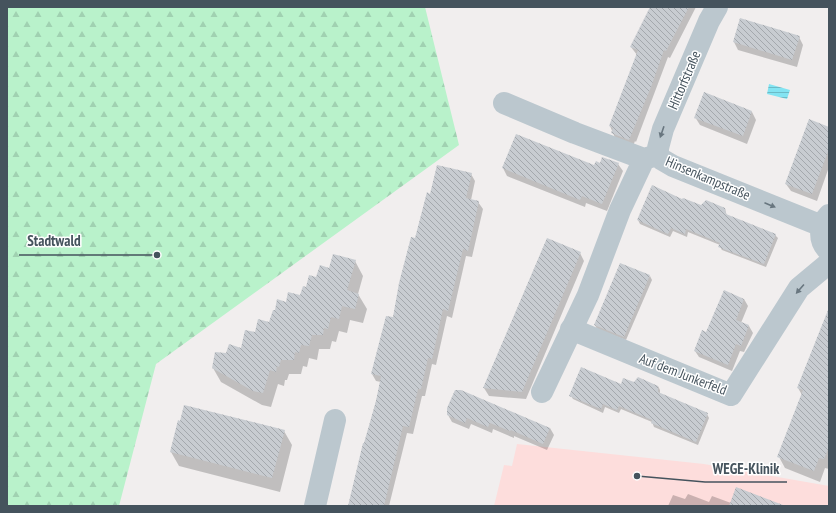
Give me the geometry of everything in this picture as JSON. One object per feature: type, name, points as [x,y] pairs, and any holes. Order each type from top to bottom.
[{"type":"street","name":"Hittorfstraße","points":[[651,157],[658,148],[663,129],[709,21],[717,7]]},
{"type":"street","name":"Hinsenkampstraße","points":[[504,104],[575,133],[661,159],[673,166],[825,221],[821,238],[823,244],[829,251]]},
{"type":"street","points":[[542,392],[588,295],[620,210],[651,157]]},
{"type":"street","name":"Auf dem Junkerfeld","points":[[571,329],[731,395],[799,288],[829,263]]},
{"type":"street","points":[[314,506],[335,420]]},
{"type":"shaded area","points":[[517,444],[704,464],[829,486],[829,506],[494,506],[504,465],[512,466]]},
{"type":"green space","points":[[7,7],[425,7],[459,145],[156,364],[119,506],[7,506]]},
{"type":"water","points":[[769,84],[790,90],[787,99],[767,94]]},
{"type":"building","points":[[650,7],[689,7],[666,51],[664,50],[651,87],[629,140],[611,133],[613,128],[609,126],[638,50],[630,47]]},
{"type":"building","points":[[740,18],[800,36],[792,60],[733,42]]},
{"type":"building","points":[[704,92],[752,111],[743,136],[694,118]]},
{"type":"building","points":[[809,119],[829,127],[829,149],[812,194],[785,184]]},
{"type":"building","points":[[516,134],[594,165],[596,161],[600,163],[602,157],[619,163],[602,204],[582,196],[580,200],[502,168]]},
{"type":"building","points":[[437,165],[472,173],[466,198],[479,201],[468,251],[463,249],[448,311],[443,309],[432,359],[428,358],[421,389],[418,389],[409,427],[403,426],[384,506],[348,506],[363,443],[376,401],[381,376],[371,374],[386,316],[393,317],[399,283],[411,237],[415,238],[427,192],[430,194]]},
{"type":"building","points":[[652,185],[682,199],[683,198],[701,205],[706,200],[725,208],[726,214],[776,234],[764,264],[718,247],[720,243],[686,229],[685,234],[671,228],[668,234],[637,220]]},
{"type":"building","points":[[547,238],[581,252],[522,392],[483,388]]},
{"type":"building","points":[[333,254],[356,260],[347,290],[359,294],[355,309],[342,306],[339,319],[331,317],[328,329],[324,328],[323,335],[312,335],[309,346],[301,345],[299,353],[295,352],[294,360],[281,360],[279,367],[277,366],[276,372],[270,370],[263,393],[253,391],[212,368],[215,352],[226,353],[229,344],[241,348],[245,330],[255,332],[258,319],[269,322],[273,310],[275,310],[277,299],[286,302],[288,292],[300,295],[303,286],[306,287],[309,275],[316,277],[320,265],[329,268]]},
{"type":"building","points":[[620,263],[650,275],[624,337],[594,325]]},
{"type":"building","points":[[724,290],[744,299],[736,320],[749,325],[741,346],[736,344],[728,365],[694,351],[702,330],[706,332]]},
{"type":"building","points":[[828,310],[829,447],[824,459],[819,458],[814,471],[777,457],[803,390],[797,388]]},
{"type":"building","points":[[581,367],[621,384],[623,378],[634,382],[638,377],[658,386],[658,392],[708,413],[696,442],[651,423],[652,420],[619,406],[617,410],[603,404],[601,409],[569,396]]},
{"type":"building","points":[[455,390],[461,390],[550,428],[543,444],[511,430],[510,431],[490,423],[488,427],[467,418],[465,423],[447,415],[447,408]]},
{"type":"building","points":[[184,405],[285,430],[272,478],[170,452],[178,420],[180,421]]},
{"type":"building","points":[[736,487],[783,505],[729,506]]},
{"type":"place","name":"Stadtwald","points":[[157,255]]},
{"type":"place","name":"WEGE-Klinik","points":[[637,476]]}]
